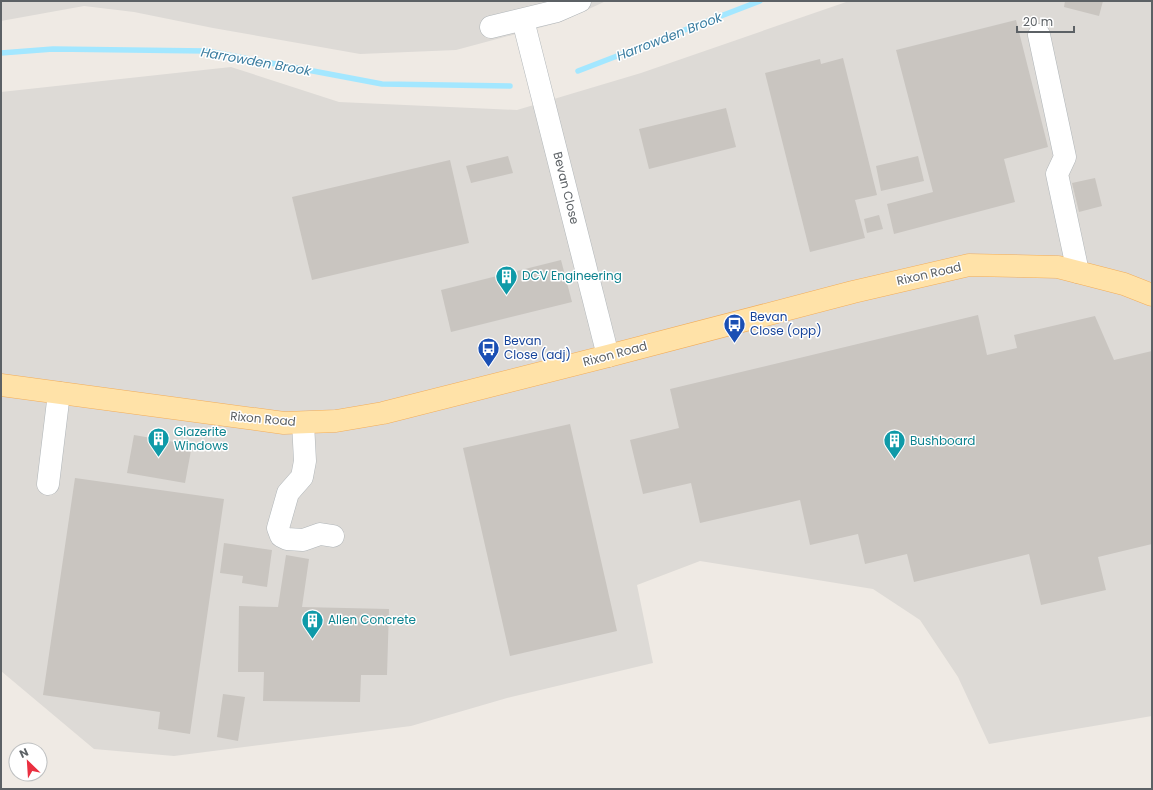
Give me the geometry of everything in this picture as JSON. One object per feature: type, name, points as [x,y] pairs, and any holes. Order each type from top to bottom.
[{"type":"main road","name":"Rixon Road","points":[[1,385],[284,423],[336,421],[383,413],[853,292],[970,265],[1058,267],[1124,284],[1152,296]]},
{"type":"street","points":[[491,28],[556,11],[580,1]]},
{"type":"street","name":"Bevan Close","points":[[523,20],[608,356]]},
{"type":"street","points":[[1039,35],[1065,157],[1057,174],[1078,272]]},
{"type":"street","points":[[48,484],[59,393]]},
{"type":"street","points":[[303,422],[305,461],[302,477],[288,493],[278,528],[281,536],[287,539],[303,540],[320,534],[333,536]]},
{"type":"shaded area","points":[[1,1],[606,1],[561,22],[456,50],[360,54],[213,28],[134,12],[84,6],[1,21]]},
{"type":"shaded area","points":[[849,1],[1152,1],[1152,716],[989,744],[958,677],[920,620],[873,589],[700,561],[637,585],[653,663],[507,698],[411,726],[174,756],[94,749],[1,671],[1,92],[231,67],[339,102],[517,110],[641,73]]},
{"type":"building","points":[[1065,1],[1103,1],[1099,16],[1064,7]]},
{"type":"building","points":[[1016,20],[1048,147],[1004,159],[1015,202],[894,234],[887,204],[933,192],[896,50]]},
{"type":"building","points":[[843,58],[877,195],[855,200],[865,238],[810,252],[765,73],[820,59],[821,64]]},
{"type":"building","points":[[726,108],[736,147],[649,169],[639,129]]},
{"type":"building","points":[[508,156],[513,173],[471,183],[466,166]]},
{"type":"building","points":[[918,156],[924,181],[881,191],[876,166]]},
{"type":"building","points":[[450,160],[469,243],[312,280],[292,197]]},
{"type":"building","points":[[1095,178],[1102,206],[1079,212],[1072,183]]},
{"type":"building","points":[[879,215],[883,229],[867,233],[864,219]]},
{"type":"building","name":"DCV Engineering","points":[[561,260],[572,302],[451,332],[441,290]]},
{"type":"building","name":"Bushboard","points":[[978,315],[987,355],[1017,348],[1014,335],[1095,316],[1114,360],[1152,351],[1152,544],[1098,557],[1106,590],[1041,605],[1029,554],[914,582],[907,554],[865,564],[858,534],[810,545],[800,500],[700,523],[691,483],[643,494],[630,440],[679,428],[670,389]]},
{"type":"building","points":[[570,424],[617,631],[510,656],[463,448]]},
{"type":"building","name":"Glazerite Windows","points":[[134,435],[192,445],[185,483],[127,473]]},
{"type":"building","points":[[75,478],[224,499],[190,734],[158,729],[160,712],[43,695]]},
{"type":"building","points":[[224,543],[272,550],[267,587],[242,583],[243,576],[220,573]]},
{"type":"building","name":"Allen Concrete","points":[[286,555],[309,559],[302,607],[389,609],[387,675],[361,675],[360,702],[263,701],[264,672],[238,672],[239,606],[278,607]]},
{"type":"building","points":[[223,694],[245,697],[238,741],[217,737]]},
{"type":"waterway","name":"Harrowden Brook","points":[[578,71],[760,1]]},
{"type":"waterway","name":"Harrowden Brook","points":[[1,53],[53,49],[207,51],[382,84],[510,86]]},
{"type":"place","name":"DCV Engineering","points":[[506,296]]},
{"type":"place","name":"Bevan Close (opp)","points":[[735,344]]},
{"type":"place","name":"Bevan Close (adj)","points":[[488,368]]},
{"type":"place","name":"Glazerite Windows","points":[[159,458]]},
{"type":"place","name":"Bushboard","points":[[894,460]]},
{"type":"place","name":"Allen Concrete","points":[[313,640]]}]
